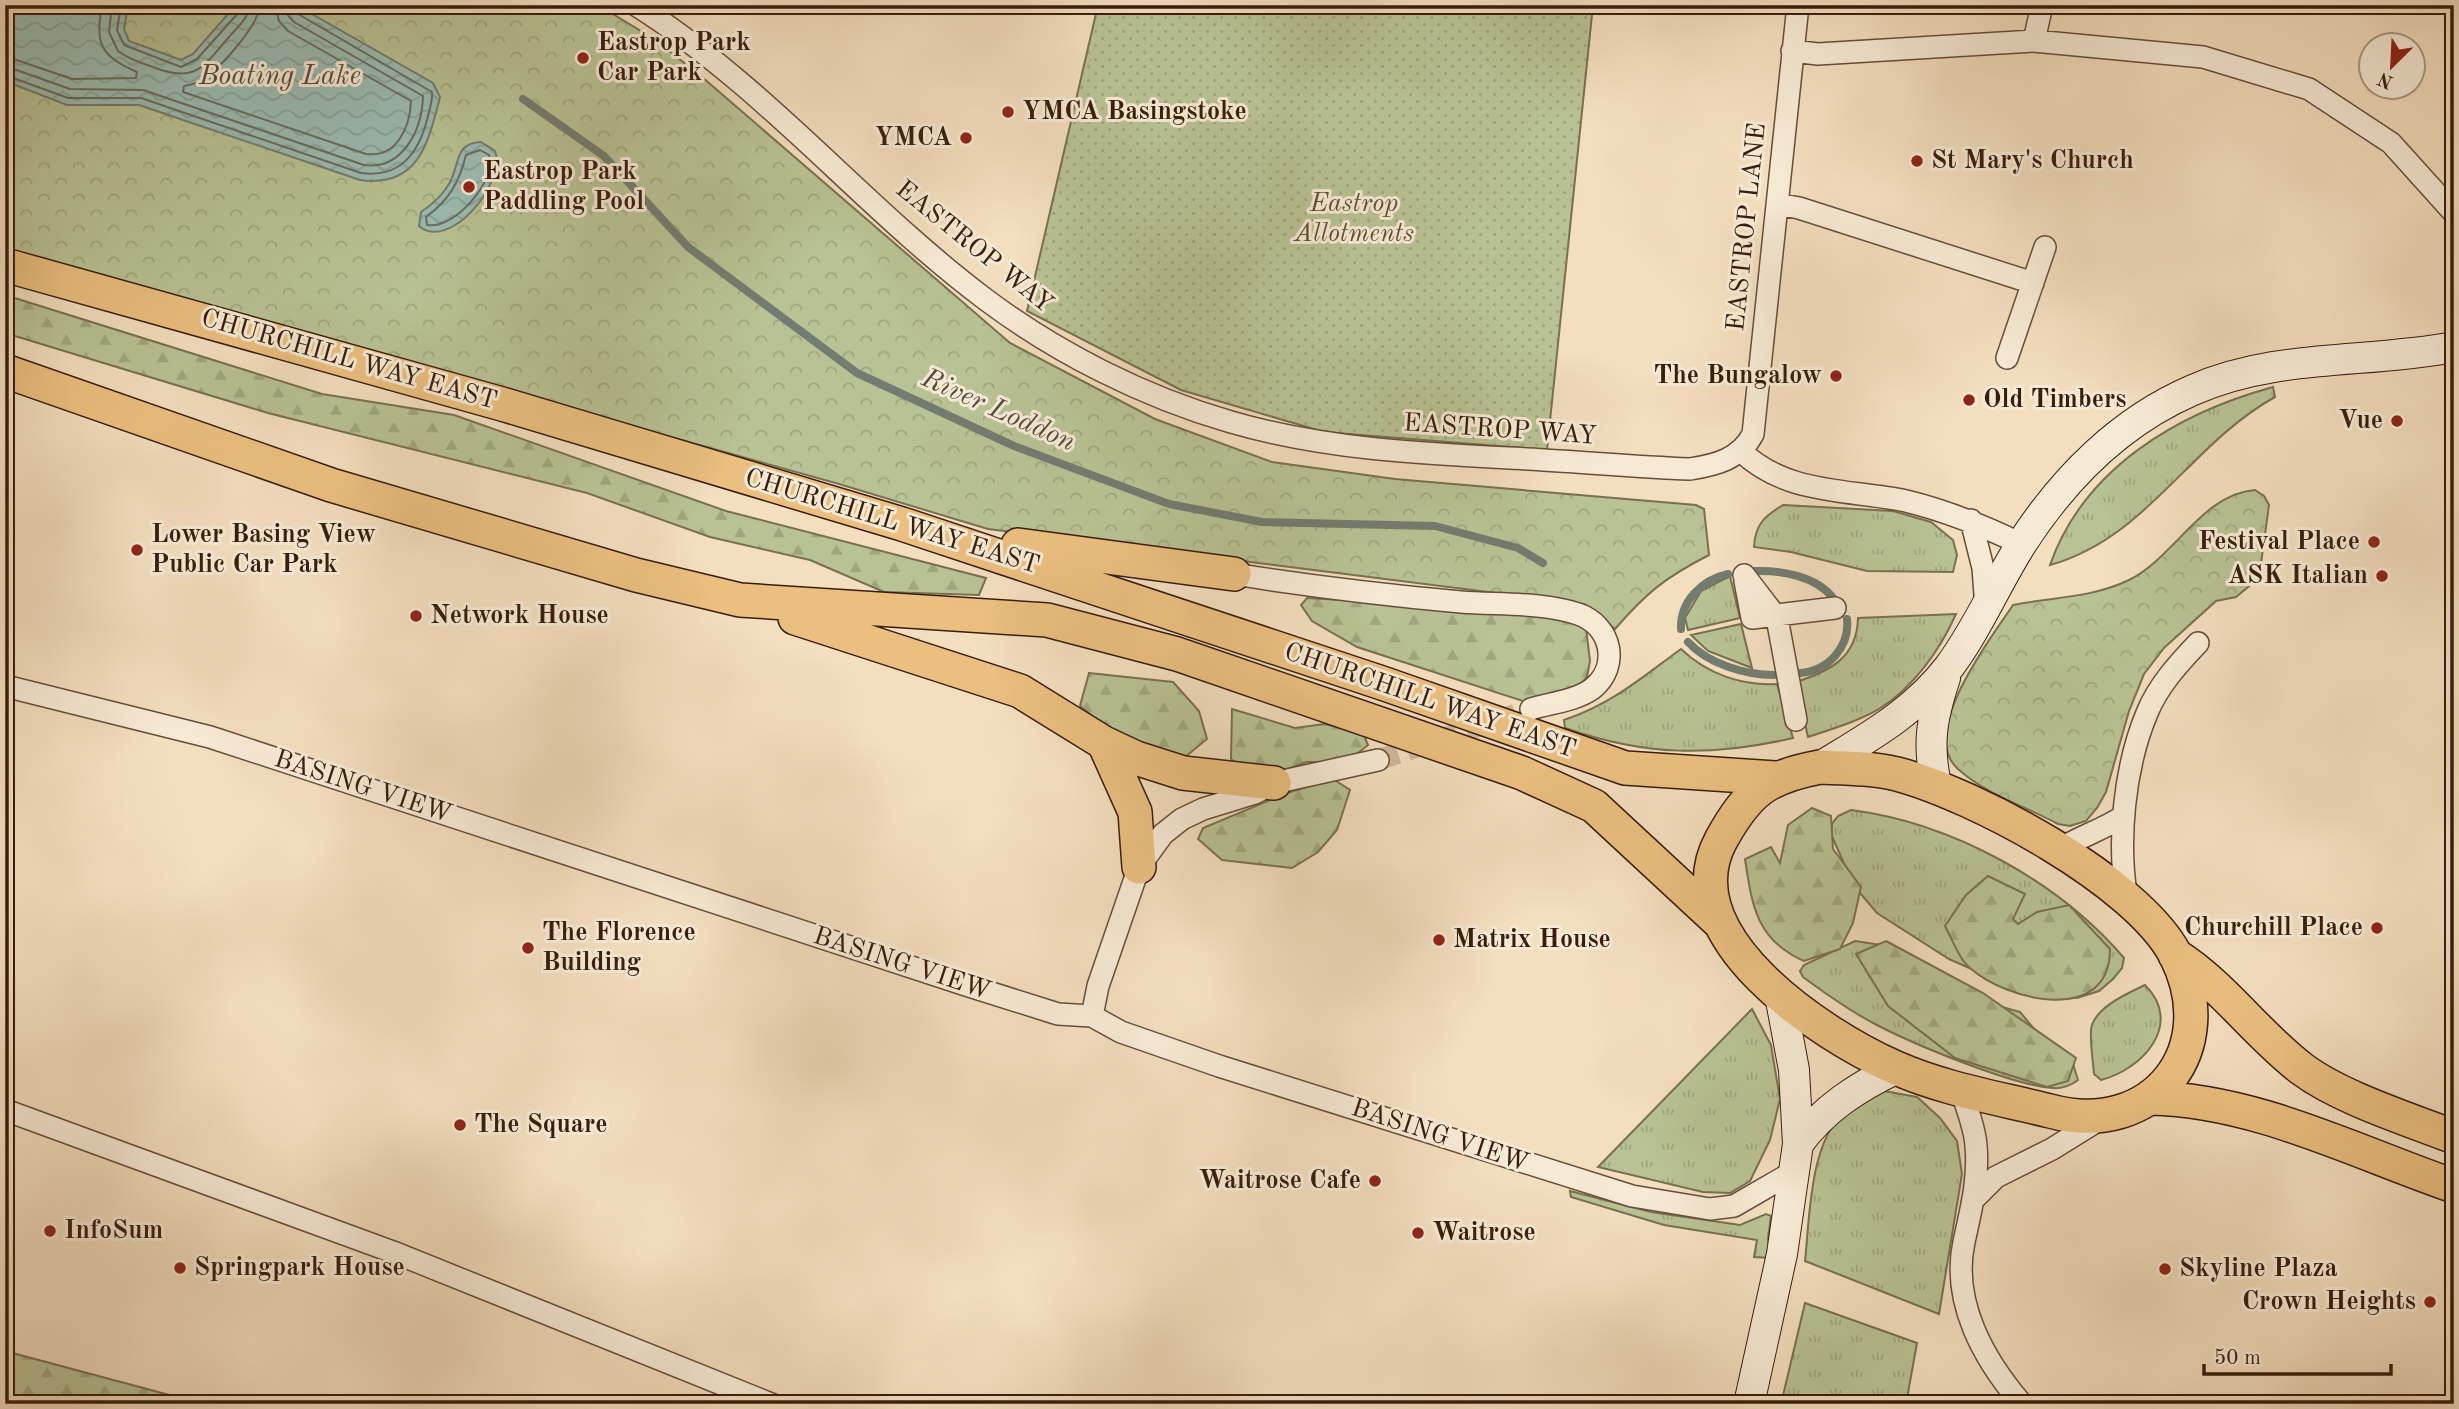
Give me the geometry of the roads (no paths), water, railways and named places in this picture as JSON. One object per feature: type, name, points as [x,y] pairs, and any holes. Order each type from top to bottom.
[{"type":"main road","name":"CHURCHILL WAY EAST","points":[[5,265],[489,400],[902,524],[1382,683],[1625,768],[1775,778]]},
{"type":"main road","name":"CHURCHILL WAY EAST","points":[[5,371],[331,485],[636,575],[740,600],[860,610],[1047,620],[1177,654],[1522,774],[1594,806],[1718,921]]},
{"type":"main road","points":[[902,524],[1030,548],[1234,574]]},
{"type":"main road","points":[[740,600],[1020,691],[1104,743],[1136,758],[1182,773],[1274,783]]},
{"type":"main road","points":[[1104,743],[1135,812],[1139,867]]},
{"type":"main road","points":[[1820,767],[1876,770],[1937,789],[2019,824],[2127,901],[2163,937],[2175,955],[2188,987],[2192,1017],[2185,1057],[2172,1078],[2138,1106],[2104,1117],[2064,1115],[1961,1089],[1897,1068],[1854,1047],[1780,995],[1750,965],[1718,921],[1709,878],[1719,844],[1740,809],[1775,778],[1820,767]]},
{"type":"main road","points":[[2175,955],[2222,990],[2263,1034],[2302,1070],[2327,1084],[2454,1138]]},
{"type":"main road","points":[[2150,1098],[2185,1098],[2246,1112],[2454,1186]]},
{"type":"street","name":"EASTROP WAY","points":[[636,5],[687,39],[738,80],[984,298],[1034,334],[1082,360],[1174,401],[1230,422],[1292,436],[1378,450],[1690,470],[1724,461],[1741,451]]},
{"type":"street","name":"EASTROP LANE","points":[[1741,451],[1753,434],[1798,5]]},
{"type":"street","points":[[2034,41],[2042,5]]},
{"type":"street","points":[[1792,51],[1818,54],[2034,41],[2203,57],[2309,89],[2391,143],[2454,213]]},
{"type":"street","points":[[1778,204],[1799,208],[2033,283]]},
{"type":"street","points":[[2007,358],[2045,247]]},
{"type":"street","points":[[1820,767],[1889,726],[1948,668],[1986,610],[2021,544],[2075,476],[2123,429],[2195,389],[2291,362],[2450,348]]},
{"type":"street","points":[[1741,451],[1756,466],[1786,481],[1906,501],[1971,520],[2021,544]]},
{"type":"street","points":[[1971,520],[1983,568],[1986,610]]},
{"type":"street","points":[[1234,574],[1373,593],[1544,608],[1578,614],[1601,627],[1610,648],[1608,668],[1592,688],[1569,699],[1531,709]]},
{"type":"street","points":[[1796,720],[1777,618],[1772,613],[1835,608]]},
{"type":"street","points":[[2127,901],[2123,874],[2122,817],[2137,744],[2147,712],[2174,669],[2198,643]]},
{"type":"street","points":[[1937,789],[1930,760],[1932,716],[1948,668]]},
{"type":"street","name":"BASING VIEW","points":[[5,686],[210,737],[966,985],[1058,1014],[1092,1016],[1121,1032],[1632,1196],[1710,1209],[1734,1206],[1796,1158],[1828,1110],[1868,1082],[1897,1068]]},
{"type":"street","points":[[1092,1016],[1098,986],[1139,867],[1163,834],[1182,819],[1274,783],[1308,779],[1378,760]]},
{"type":"street","points":[[2058,850],[2122,817]]},
{"type":"street","points":[[1749,1404],[1782,1254],[1796,1158],[1794,1070],[1780,995]]},
{"type":"street","points":[[1961,1089],[1976,1144],[1975,1198],[1962,1258],[1967,1307],[1988,1358],[2022,1404]]},
{"type":"street","points":[[5,1110],[393,1252],[771,1404]]},
{"type":"street","points":[[1975,1198],[1996,1177],[2052,1149],[2104,1117]]},
{"type":"water","name":"Boating Lake","points":[[5,5],[128,5],[124,29],[129,41],[181,60],[193,54],[236,5],[296,5],[433,83],[440,97],[431,131],[418,159],[396,177],[380,181],[360,180],[139,105],[67,105],[5,81]]},
{"type":"water","name":"Eastrop Park Paddling Pool","points":[[481,142],[495,151],[496,165],[484,196],[472,211],[445,230],[431,232],[419,226],[421,212],[437,200],[449,184],[462,151],[472,143]]},
{"type":"waterway","name":"River Loddon","points":[[523,99],[604,156],[688,247],[857,373],[1014,446],[1169,504],[1262,522],[1435,526],[1518,548],[1543,563]]},
{"type":"waterway","points":[[1754,571],[1797,576],[1817,584],[1833,598]]},
{"type":"waterway","points":[[1681,629],[1684,609],[1694,593],[1710,581],[1728,574]]},
{"type":"waterway","points":[[1800,673],[1820,668],[1836,655],[1845,639],[1847,619]]},
{"type":"waterway","points":[[1688,642],[1696,650],[1728,667],[1774,675]]},
{"type":"tunnel","points":[[1378,760],[1531,709]]},
{"type":"place","name":"Eastrop Park Car Park","points":[[583,58]]},
{"type":"place","name":"YMCA Basingstoke","points":[[1008,112]]},
{"type":"place","name":"YMCA","points":[[966,138]]},
{"type":"place","name":"St Mary's Church","points":[[1917,161]]},
{"type":"place","name":"Eastrop Park Paddling Pool","points":[[469,187]]},
{"type":"place","name":"The Bungalow","points":[[1836,376]]},
{"type":"place","name":"Old Timbers","points":[[1969,400]]},
{"type":"place","name":"Vue","points":[[2397,421]]},
{"type":"place","name":"Festival Place","points":[[2374,542]]},
{"type":"place","name":"Lower Basing View Public Car Park","points":[[137,550]]},
{"type":"place","name":"ASK Italian","points":[[2382,576]]},
{"type":"place","name":"Network House","points":[[416,616]]},
{"type":"place","name":"Churchill Place","points":[[2377,928]]},
{"type":"place","name":"Matrix House","points":[[1439,940]]},
{"type":"place","name":"The Florence Building","points":[[528,948]]},
{"type":"place","name":"The Square","points":[[460,1125]]},
{"type":"place","name":"Waitrose Cafe","points":[[1375,1181]]},
{"type":"place","name":"InfoSum","points":[[50,1231]]},
{"type":"place","name":"Waitrose","points":[[1418,1233]]},
{"type":"place","name":"Springpark House","points":[[180,1268]]},
{"type":"place","name":"Skyline Plaza","points":[[2165,1269]]},
{"type":"place","name":"Crown Heights","points":[[2430,1302]]},
{"type":"park label","name":"Eastrop Allotments","points":[[1354,218]]}]
